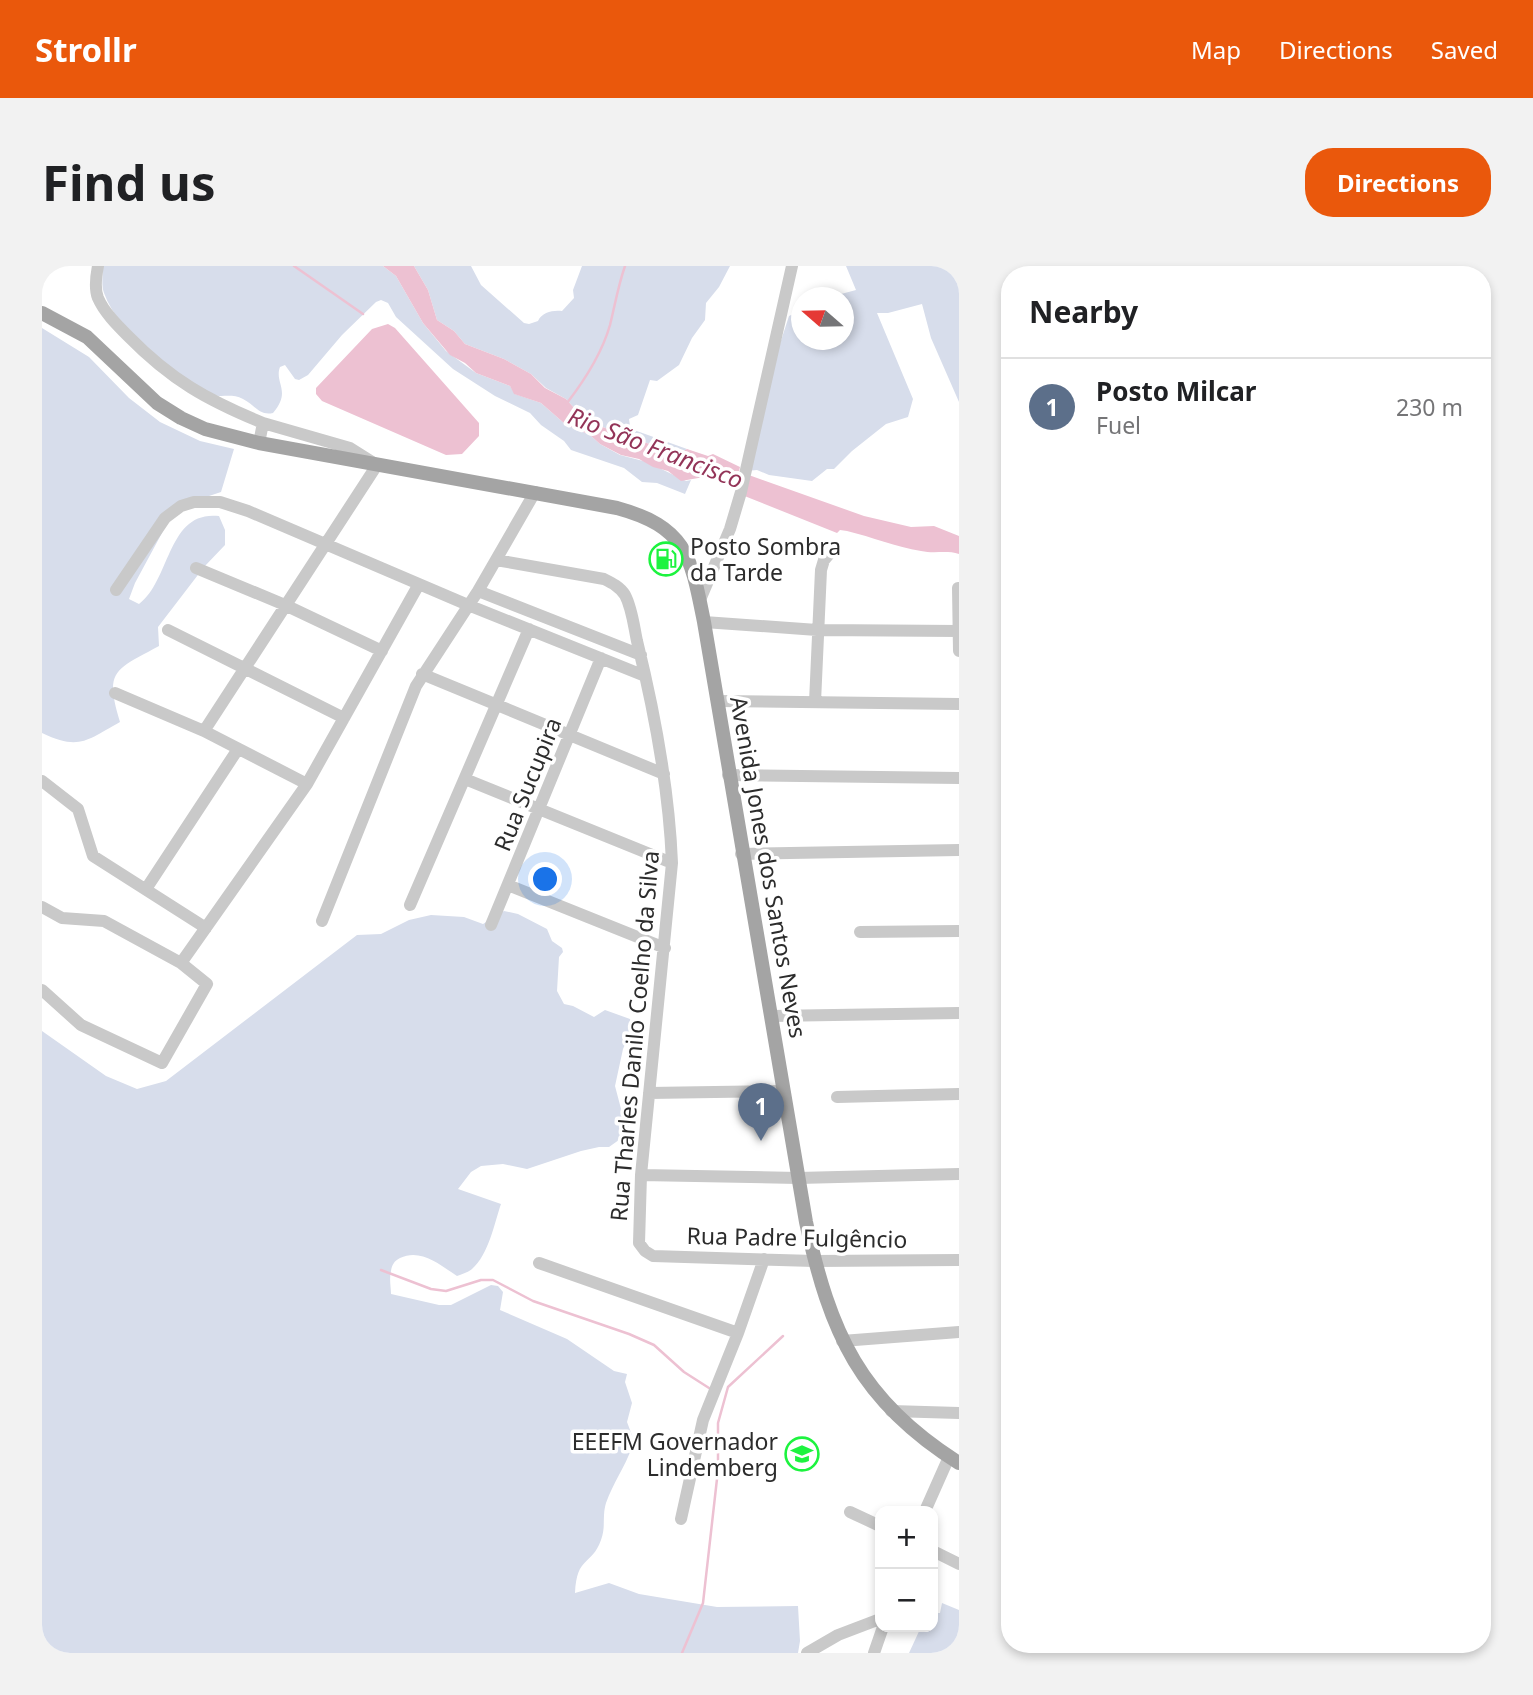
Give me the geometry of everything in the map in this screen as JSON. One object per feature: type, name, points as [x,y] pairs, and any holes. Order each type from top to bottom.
[{"type":"main road","name":"Avenida Jones dos Santos Neves","points":[[42,313],[87,337],[157,403],[205,429],[259,443],[617,508],[643,515],[664,527],[679,544],[691,562],[700,600],[741,854],[814,1261],[832,1318],[864,1380],[891,1411],[954,1460]]},
{"type":"street","points":[[97,266],[97,296],[118,326],[152,360],[183,384],[263,423],[350,448],[377,465],[204,732]]},
{"type":"street","points":[[700,600],[730,529],[741,492],[792,266]]},
{"type":"street","points":[[259,443],[263,423]]},
{"type":"street","points":[[322,921],[410,698],[422,674],[478,591],[535,492]]},
{"type":"street","points":[[116,590],[165,517],[181,506],[194,502],[220,502],[645,676]]},
{"type":"street","points":[[815,702],[821,570],[824,560],[835,547]]},
{"type":"street","name":"Rua Tharles Danilo Coelho da Silva","points":[[496,560],[604,579],[613,584],[626,597],[641,655],[664,774],[672,863],[640,1175],[639,1243]]},
{"type":"street","points":[[196,568],[285,605],[382,651]]},
{"type":"street","points":[[181,963],[307,784],[419,584]]},
{"type":"street","points":[[958,588],[959,651]]},
{"type":"street","points":[[478,591],[641,655]]},
{"type":"street","points":[[704,622],[817,630],[959,631]]},
{"type":"street","points":[[410,905],[529,629]]},
{"type":"street","points":[[168,630],[344,718]]},
{"type":"street","name":"Rua Sucupira","points":[[491,925],[601,658]]},
{"type":"street","points":[[422,674],[664,774]]},
{"type":"street","points":[[115,693],[204,732],[307,784]]},
{"type":"street","points":[[718,701],[959,704]]},
{"type":"street","points":[[146,889],[238,749]]},
{"type":"street","points":[[729,775],[959,778]]},
{"type":"street","points":[[464,779],[672,863]]},
{"type":"street","points":[[42,781],[78,809],[93,856],[206,928]]},
{"type":"street","points":[[741,854],[959,850]]},
{"type":"street","points":[[508,885],[664,948]]},
{"type":"street","points":[[42,907],[62,918],[104,921],[181,963],[206,984],[162,1063],[81,1025],[42,990]]},
{"type":"street","points":[[860,932],[959,932]]},
{"type":"street","points":[[771,1016],[959,1013]]},
{"type":"street","points":[[649,1093],[783,1091]]},
{"type":"street","points":[[837,1097],[959,1094]]},
{"type":"street","points":[[640,1175],[798,1178],[959,1174]]},
{"type":"street","name":"Rua Padre Fulgêncio","points":[[639,1243],[653,1256],[814,1261],[959,1260]]},
{"type":"street","points":[[681,1519],[699,1430],[764,1259]]},
{"type":"street","points":[[539,1263],[738,1333]]},
{"type":"street","points":[[842,1341],[959,1332]]},
{"type":"street","points":[[891,1411],[959,1413]]},
{"type":"street","points":[[928,1506],[954,1460]]},
{"type":"street","points":[[850,1512],[875,1524]]},
{"type":"street","points":[[938,1554],[959,1564]]},
{"type":"street","points":[[807,1653],[838,1635],[875,1621]]},
{"type":"street","points":[[874,1653],[881,1632]]},
{"type":"shaded area","points":[[103,266],[383,266],[396,276],[423,323],[446,351],[476,373],[510,386],[515,394],[541,403],[565,424],[590,435],[620,455],[647,462],[686,481],[691,480],[685,494],[657,483],[642,482],[624,468],[571,450],[530,413],[495,396],[453,369],[396,317],[388,303],[381,300],[342,335],[308,375],[299,380],[295,379],[285,365],[280,367],[282,393],[279,405],[273,413],[261,411],[238,397],[203,392],[146,348],[121,323],[104,293]]},
{"type":"shaded area","points":[[414,266],[471,266],[481,285],[524,323],[529,324],[538,321],[548,312],[562,311],[574,298],[573,290],[582,266],[730,266],[719,287],[706,303],[705,320],[692,338],[679,365],[657,381],[650,380],[638,415],[629,419],[634,430],[687,449],[682,452],[666,450],[586,421],[566,399],[546,388],[531,374],[504,359],[465,344],[454,331],[437,320],[428,290]]},
{"type":"shaded area","points":[[846,266],[959,266],[959,402],[931,338],[922,304],[888,313],[877,313],[913,399],[908,417],[886,424],[834,469],[827,469],[812,481],[769,475],[757,470],[746,471],[789,316],[791,315],[791,350],[854,350],[856,290]]},
{"type":"shaded area","points":[[42,328],[89,357],[129,398],[160,422],[200,441],[234,449],[221,492],[200,499],[169,520],[129,599],[139,604],[149,593],[179,535],[189,524],[202,517],[219,516],[225,530],[225,545],[204,567],[158,627],[159,646],[117,673],[113,692],[120,722],[91,738],[75,742],[42,733]]},
{"type":"shaded area","points":[[504,911],[518,914],[547,929],[552,941],[562,948],[557,991],[564,1004],[594,1017],[605,1010],[630,1019],[632,1029],[623,1049],[615,1086],[625,1124],[633,1130],[609,1147],[581,1151],[527,1169],[503,1164],[481,1166],[471,1172],[458,1189],[501,1204],[490,1238],[478,1263],[471,1270],[457,1276],[423,1256],[408,1255],[395,1262],[391,1269],[391,1294],[439,1305],[451,1305],[491,1285],[498,1286],[503,1292],[500,1310],[567,1339],[614,1371],[627,1374],[625,1382],[632,1403],[627,1422],[633,1438],[632,1447],[606,1503],[601,1540],[578,1572],[575,1593],[609,1583],[639,1594],[717,1607],[798,1606],[798,1653],[42,1653],[42,1031],[106,1076],[137,1089],[166,1081],[357,935],[381,934],[409,920],[431,915],[464,917],[483,924]]},
{"type":"shaded area","points":[[942,1603],[959,1610],[959,1653],[909,1653],[919,1632],[938,1632]]},
{"type":"water","name":"Rio São Francisco","points":[[383,266],[414,266],[428,290],[437,320],[454,331],[465,344],[504,359],[531,374],[545,388],[566,399],[586,421],[666,450],[682,452],[687,449],[708,456],[713,454],[740,467],[739,471],[681,481],[668,471],[621,455],[600,444],[590,435],[565,424],[541,403],[514,394],[510,386],[476,373],[450,355],[423,323],[396,276]]},
{"type":"water","points":[[388,324],[395,328],[479,423],[479,436],[462,454],[446,455],[322,401],[316,394],[316,388],[372,329]]},
{"type":"water","points":[[746,474],[864,516],[911,527],[934,526],[959,536],[959,554],[926,552],[847,531],[840,530],[837,533],[742,495]]},
{"type":"waterway","points":[[294,266],[363,314]]},
{"type":"waterway","name":"Rio São Francisco","points":[[567,403],[602,346],[625,266]]},
{"type":"waterway","points":[[381,1270],[431,1289],[446,1291],[481,1280],[493,1280],[533,1301],[654,1345],[684,1372],[709,1388]]},
{"type":"waterway","points":[[682,1653],[703,1603],[718,1470],[718,1423],[728,1387],[783,1336]]},
{"type":"place","name":"Posto Sombra da Tarde","points":[[666,559]]},
{"type":"place","name":"Posto Milcar","points":[[761,1141]]},
{"type":"place","name":"EEEFM Governador Lindemberg","points":[[802,1454]]}]
